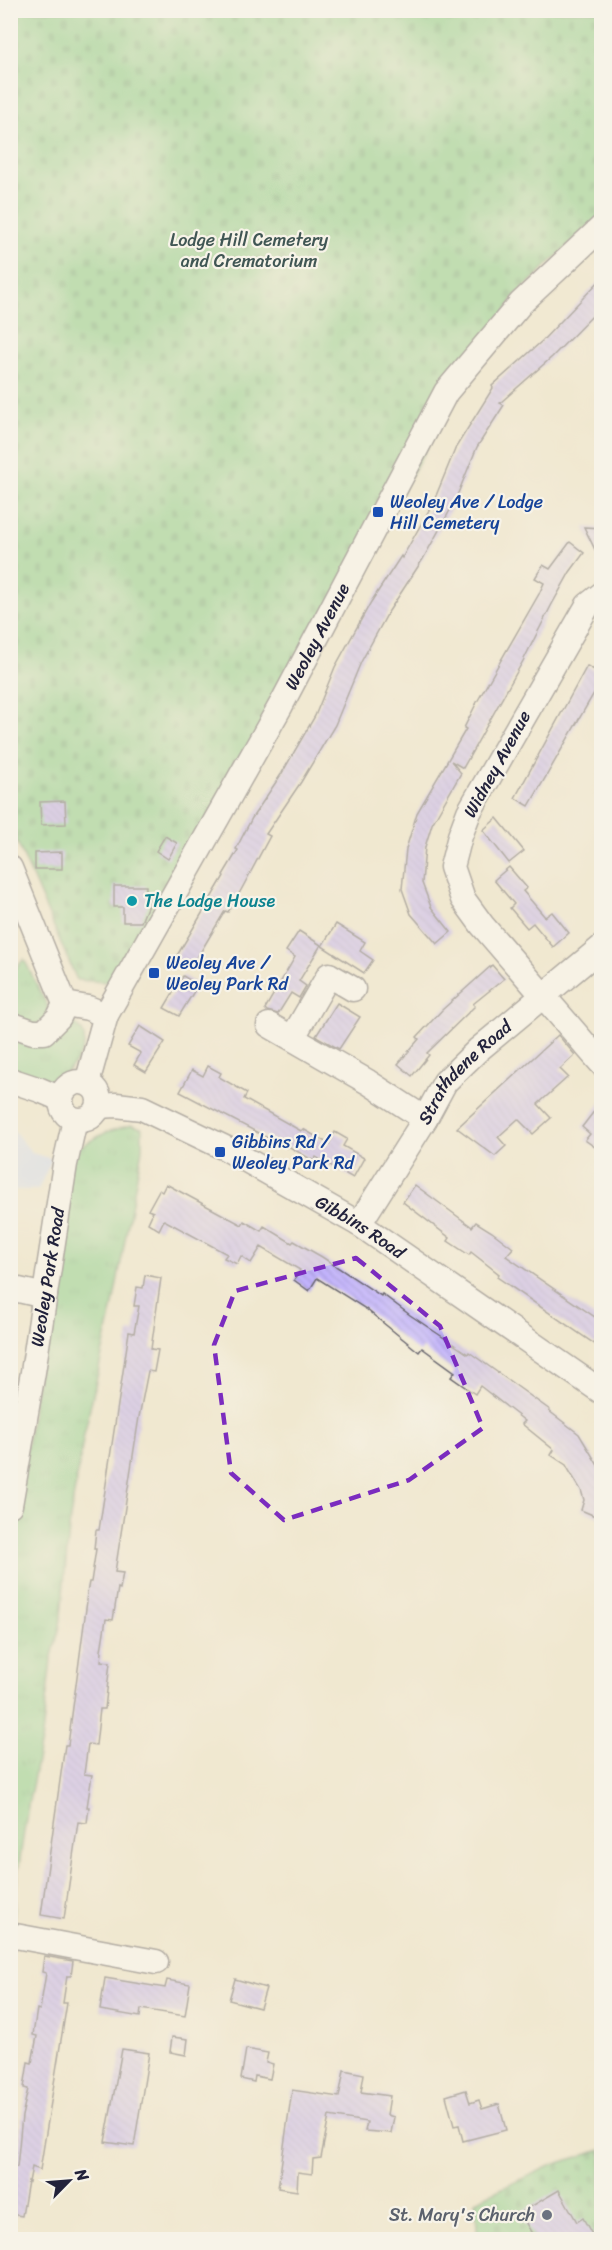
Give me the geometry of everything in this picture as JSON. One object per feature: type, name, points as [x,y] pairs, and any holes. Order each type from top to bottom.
[{"type":"street","name":"Weoley Avenue","points":[[87,1083],[106,1015],[281,705],[446,392],[521,303],[602,227]]},
{"type":"street","name":"Widney Avenue","points":[[602,594],[588,605],[468,812],[452,867],[463,899],[482,925],[602,1064]]},
{"type":"street","points":[[10,868],[65,1004],[59,1017],[44,1032],[33,1032],[10,1024]]},
{"type":"street","name":"Strathdene Road","points":[[359,1224],[425,1119],[445,1082],[478,1050],[602,947]]},
{"type":"street","points":[[293,1037],[329,975],[353,989]]},
{"type":"street","points":[[65,1004],[88,1008],[106,1015]]},
{"type":"street","points":[[269,1025],[293,1037],[425,1119]]},
{"type":"street","points":[[10,1080],[40,1089],[61,1099]]},
{"type":"street","points":[[87,1083],[98,1095],[99,1106],[87,1119],[75,1120],[63,1110],[61,1099],[65,1088],[70,1084],[87,1083]]},
{"type":"street","name":"Gibbins Road","points":[[99,1106],[142,1108],[227,1149],[359,1224],[602,1392]]},
{"type":"street","name":"Weoley Park Road","points":[[10,1505],[65,1164],[75,1120]]},
{"type":"street","points":[[10,1288],[45,1296]]},
{"type":"street","points":[[10,1935],[156,1962]]},
{"type":"highlighted area","points":[[356,1258],[440,1326],[483,1428],[409,1480],[284,1520],[231,1473],[214,1345],[235,1291]]},
{"type":"shaded area","points":[[10,1126],[32,1153],[52,1159],[38,1190],[11,1190]]},
{"type":"green space","name":"Lodge Hill Cemetery and Crematorium","points":[[10,11],[601,11],[601,214],[514,297],[119,983],[77,980],[11,828]]},
{"type":"green space","points":[[24,959],[48,1007],[46,1020],[35,1025],[11,1015],[11,974]]},
{"type":"green space","points":[[69,1020],[79,1027],[84,1035],[84,1044],[81,1053],[68,1070],[51,1082],[11,1071],[11,1032]]},
{"type":"green space","points":[[131,1125],[142,1128],[142,1149],[112,1310],[84,1435],[70,1518],[60,1626],[51,1660],[42,1736],[28,1806],[17,1878],[13,1928],[11,1929],[11,1549],[73,1150],[107,1132]]},
{"type":"green space","points":[[601,2150],[601,2239],[478,2239],[475,2201],[552,2165]]},
{"type":"building","points":[[602,278],[602,306],[552,357],[500,403],[504,405],[477,447],[454,503],[361,662],[335,725],[266,834],[270,836],[240,892],[228,912],[225,911],[191,968],[175,959],[224,876],[252,818],[282,773],[315,716],[335,667],[371,602],[401,556],[402,558],[433,503],[456,447],[493,388],[492,386],[542,341]]},
{"type":"building","points":[[584,527],[602,528],[602,564]]},
{"type":"building","points":[[570,542],[584,553],[570,572],[463,768],[451,761],[461,773],[432,824],[425,847],[422,883],[431,907],[451,932],[437,944],[411,914],[402,889],[406,849],[417,813],[466,729],[464,728],[477,702],[539,594],[544,583],[535,578],[543,565],[550,569]]},
{"type":"building","points":[[587,666],[602,674],[602,679],[529,806],[515,798]]},
{"type":"building","points":[[65,801],[66,824],[41,825],[40,802]]},
{"type":"building","points":[[497,818],[524,851],[509,863],[483,830]]},
{"type":"building","points":[[165,836],[177,843],[168,859],[156,851]]},
{"type":"building","points":[[62,852],[62,869],[35,869],[35,853]]},
{"type":"building","points":[[509,867],[527,888],[523,891],[545,917],[552,912],[569,933],[553,947],[533,923],[527,928],[510,908],[514,904],[494,880]]},
{"type":"building","name":"The Lodge House","points":[[114,886],[146,886],[146,895],[152,895],[141,922],[123,922],[123,907],[114,907]]},
{"type":"building","points":[[336,924],[365,942],[360,951],[373,960],[364,973],[322,946]]},
{"type":"building","points":[[299,931],[321,945],[299,981],[306,986],[299,998],[291,993],[278,1014],[267,1011],[265,1009],[295,957],[286,951]]},
{"type":"building","points":[[492,965],[504,979],[473,1004],[475,1006],[427,1053],[429,1055],[412,1076],[398,1064],[419,1039],[417,1037],[442,1010]]},
{"type":"building","points":[[183,976],[198,985],[179,1016],[164,1008]]},
{"type":"building","points":[[337,1003],[360,1017],[339,1049],[316,1036]]},
{"type":"building","points":[[140,1026],[165,1042],[146,1072],[134,1065],[141,1053],[128,1046]]},
{"type":"building","points":[[558,1035],[575,1055],[560,1069],[568,1077],[538,1104],[551,1118],[533,1134],[518,1119],[498,1137],[506,1146],[495,1156],[457,1128]]},
{"type":"building","points":[[208,1066],[221,1073],[219,1077],[247,1093],[244,1099],[301,1131],[303,1129],[329,1144],[335,1132],[347,1139],[343,1146],[364,1158],[353,1178],[316,1157],[314,1161],[288,1146],[287,1148],[180,1092],[192,1070],[203,1076]]},
{"type":"building","points":[[602,1101],[602,1152],[585,1140],[590,1134],[582,1127]]},
{"type":"building","points":[[166,1184],[242,1225],[244,1221],[261,1231],[264,1226],[322,1257],[381,1296],[382,1294],[468,1354],[469,1352],[550,1410],[579,1434],[602,1472],[602,1519],[581,1510],[584,1500],[581,1490],[566,1465],[551,1455],[554,1450],[522,1424],[525,1421],[480,1386],[475,1394],[451,1377],[455,1372],[422,1348],[419,1352],[366,1309],[317,1278],[309,1291],[294,1280],[300,1270],[261,1247],[251,1263],[241,1256],[237,1264],[224,1258],[227,1254],[164,1220],[159,1230],[148,1223],[153,1212],[148,1210],[159,1190],[162,1192]]},
{"type":"building","points":[[415,1185],[472,1227],[476,1222],[492,1232],[513,1248],[506,1256],[602,1322],[602,1349],[497,1277],[499,1274],[471,1252],[469,1255],[448,1241],[450,1238],[403,1202]]},
{"type":"building","points":[[145,1275],[161,1278],[151,1349],[158,1350],[154,1372],[148,1371],[139,1417],[115,1572],[123,1573],[113,1620],[106,1619],[101,1651],[101,1661],[110,1662],[105,1709],[100,1709],[96,1745],[88,1744],[84,1774],[92,1775],[87,1823],[78,1822],[64,1919],[41,1915],[65,1745],[68,1745],[87,1593],[96,1549],[94,1549],[96,1530],[99,1530],[129,1332],[134,1333],[139,1306],[134,1306],[137,1287],[143,1288]]},
{"type":"building","points":[[44,1956],[73,1961],[71,1976],[67,1976],[63,2003],[67,2003],[40,2170],[32,2167],[22,2216],[10,2214],[13,2179],[10,2178],[10,2166],[17,2167],[22,2116],[28,2089],[24,2088],[28,2062],[32,2063],[37,2036],[33,2035],[37,2009],[40,2010],[46,1973],[42,1972]]},
{"type":"building","points":[[105,1978],[165,1988],[167,1980],[190,1984],[185,2016],[141,2009],[140,2017],[100,2010]]},
{"type":"building","points":[[235,1979],[266,1988],[260,2008],[229,2000]]},
{"type":"building","points":[[172,2037],[188,2039],[186,2055],[170,2052]]},
{"type":"building","points":[[122,2049],[149,2053],[134,2146],[105,2142]]},
{"type":"building","points":[[246,2049],[268,2053],[266,2062],[273,2064],[270,2079],[255,2076],[254,2082],[241,2079]]},
{"type":"building","points":[[344,2070],[364,2074],[361,2092],[390,2096],[387,2115],[394,2117],[391,2133],[365,2131],[367,2122],[329,2116],[321,2158],[313,2159],[312,2174],[298,2172],[297,2191],[278,2188],[292,2090],[339,2097]]},
{"type":"building","points":[[466,2090],[470,2103],[479,2100],[482,2109],[499,2104],[506,2130],[463,2141],[459,2125],[454,2126],[446,2096]]},
{"type":"building","name":"St. Mary's Church","points":[[559,2190],[577,2222],[583,2218],[595,2240],[536,2240],[520,2213]]},
{"type":"place","name":"Weoley Ave / Lodge Hill Cemetery","points":[[378,512]]},
{"type":"place","name":"The Lodge House","points":[[132,901]]},
{"type":"place","name":"Weoley Ave / Weoley Park Rd","points":[[154,973]]},
{"type":"place","name":"Gibbins Rd / Weoley Park Rd","points":[[220,1152]]},
{"type":"place","name":"St. Mary's Church","points":[[547,2215]]}]
